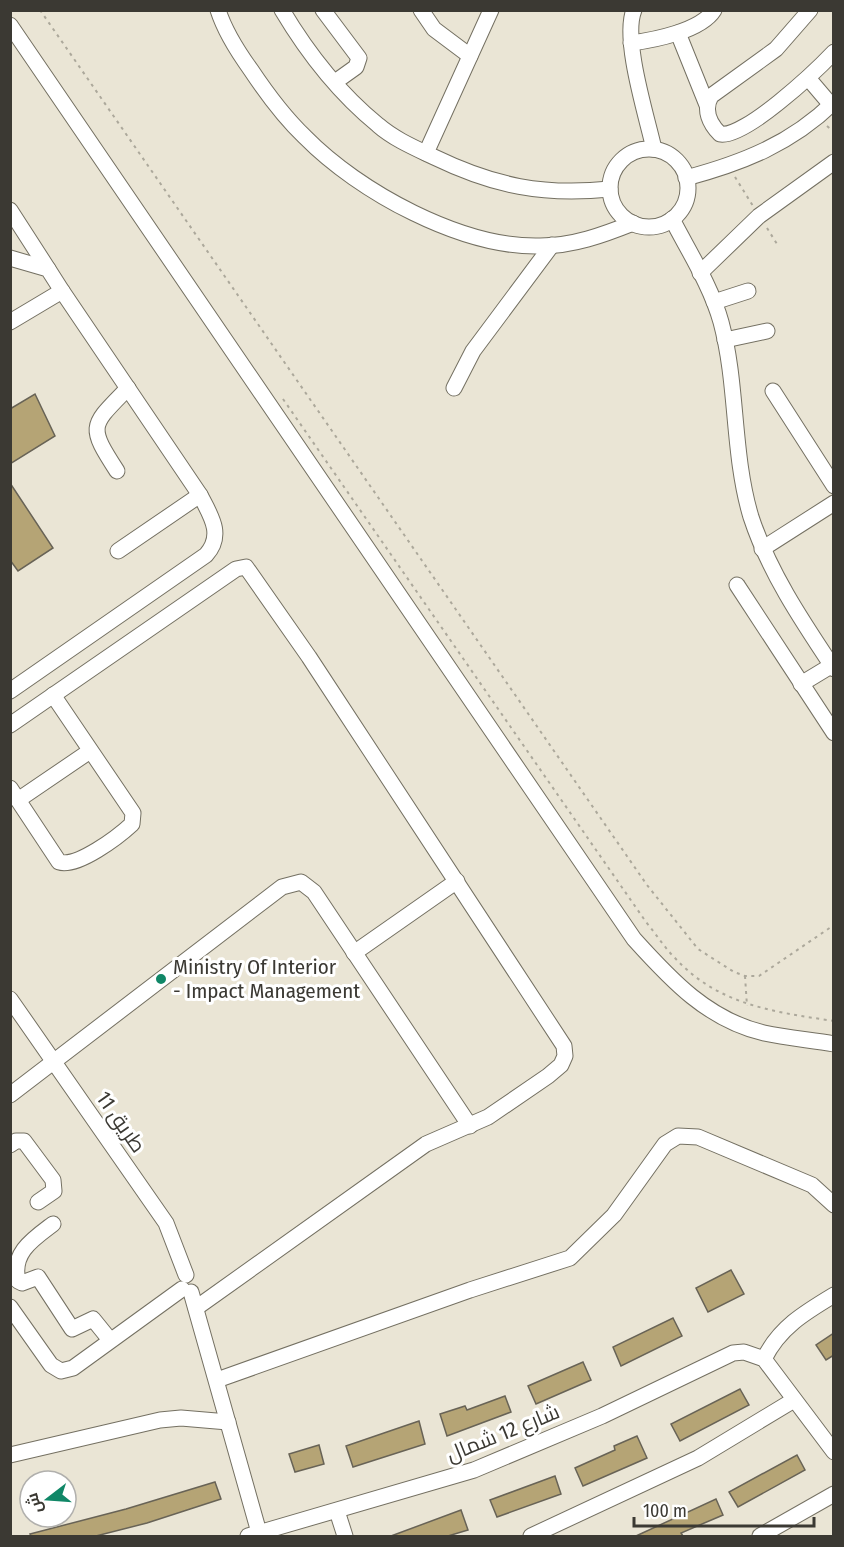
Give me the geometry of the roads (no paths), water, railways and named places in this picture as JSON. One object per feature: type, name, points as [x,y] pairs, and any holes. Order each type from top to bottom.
[{"type":"street","points":[[218,10],[242,57],[274,104],[306,139],[354,178],[401,205],[444,225],[494,241],[539,246],[586,240],[633,223],[657,226],[672,219],[685,200],[686,178],[672,157],[654,149],[641,150],[623,159],[612,176],[610,189],[616,208],[633,223]]},
{"type":"street","points":[[282,10],[296,33],[335,82],[380,127],[426,153],[484,179],[516,187],[568,193],[610,189]]},
{"type":"street","points":[[323,10],[359,58],[356,67],[335,82]]},
{"type":"street","points":[[426,153],[491,10]]},
{"type":"street","points":[[634,10],[630,21],[631,43],[654,149]]},
{"type":"street","points":[[631,43],[678,33],[708,19],[714,10]]},
{"type":"street","points":[[707,105],[717,91],[789,37],[810,10]]},
{"type":"street","points":[[425,15],[434,29],[472,52]]},
{"type":"street","points":[[10,25],[634,939],[676,984],[714,1013],[764,1033],[834,1044]]},
{"type":"street","points":[[678,33],[707,105],[708,115],[720,134],[730,134],[747,125],[807,78],[834,52]]},
{"type":"street","points":[[686,178],[737,164],[782,144],[818,118],[832,104],[807,78]]},
{"type":"street","points":[[700,273],[759,216],[834,162]]},
{"type":"street","points":[[10,210],[197,491],[215,528],[213,547],[206,555],[10,691]]},
{"type":"street","points":[[672,219],[714,302],[725,340],[750,514],[762,549],[780,584],[833,666],[801,684]]},
{"type":"street","points":[[454,388],[473,351],[552,245]]},
{"type":"street","points":[[10,258],[48,269]]},
{"type":"street","points":[[10,322],[62,291]]},
{"type":"street","points":[[714,302],[748,291]]},
{"type":"street","points":[[725,340],[767,331]]},
{"type":"street","points":[[120,469],[104,438],[103,428],[129,391]]},
{"type":"street","points":[[772,391],[834,486]]},
{"type":"street","points":[[117,549],[197,491]]},
{"type":"street","points":[[762,549],[834,503]]},
{"type":"street","points":[[10,725],[236,569],[246,567],[309,657],[560,1037],[565,1056],[557,1070],[470,1126],[443,1135],[426,1144],[196,1308]]},
{"type":"street","points":[[737,585],[834,733]]},
{"type":"street","points":[[53,695],[133,813],[132,824],[80,860],[70,864],[59,862],[14,794],[90,751]]},
{"type":"street","points":[[354,953],[457,881]]},
{"type":"street","points":[[10,1095],[287,884],[301,882],[308,886],[470,1126]]},
{"type":"street","name":"طريق 11","points":[[10,999],[166,1223],[196,1308],[217,1380],[256,1535]]},
{"type":"street","points":[[217,1380],[470,1290],[570,1258],[614,1215],[665,1144],[678,1136],[698,1137],[812,1185],[834,1205]]},
{"type":"street","points":[[10,1145],[16,1141],[24,1141],[53,1180],[54,1191],[38,1202]]},
{"type":"street","points":[[53,1224],[22,1251],[16,1266],[18,1281],[22,1282],[38,1276],[72,1329],[93,1319],[110,1340]]},
{"type":"street","points":[[10,1307],[51,1365],[61,1371],[73,1368],[186,1285]]},
{"type":"street","points":[[834,1295],[788,1325],[774,1341],[764,1359],[834,1452]]},
{"type":"street","name":"شارع 12 شمال","points":[[256,1535],[474,1470],[602,1416],[733,1353],[744,1352],[764,1359]]},
{"type":"street","points":[[531,1536],[698,1458],[794,1400]]},
{"type":"street","points":[[10,1455],[160,1420],[181,1418],[228,1422]]},
{"type":"street","points":[[760,1536],[834,1494]]},
{"type":"street","points":[[338,1511],[345,1536]]},
{"type":"place","name":"Ministry Of Interior - Impact Management","points":[[161,979]]}]
